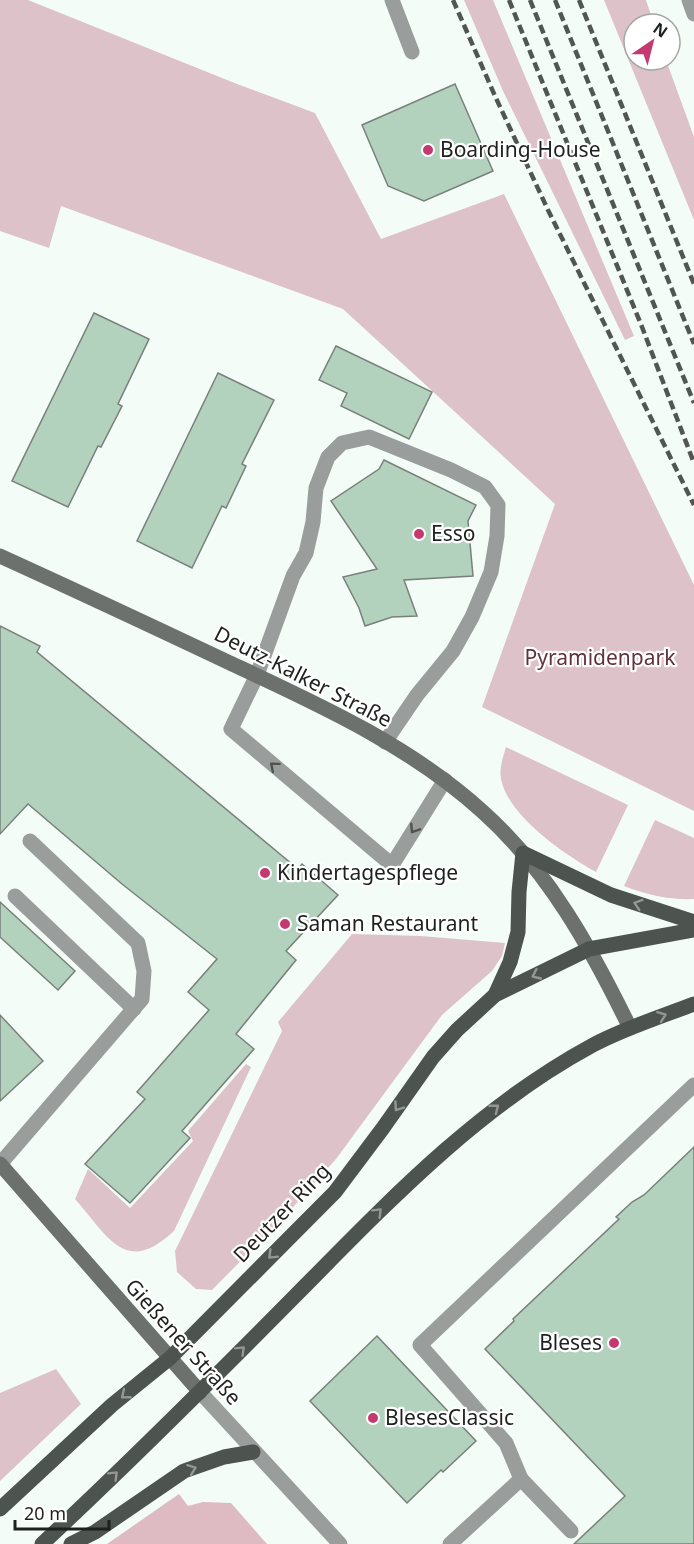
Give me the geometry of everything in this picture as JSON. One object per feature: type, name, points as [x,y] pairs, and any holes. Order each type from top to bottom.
[{"type":"main road","name":"Deutz-Kalker Straße","points":[[0,556],[320,705],[445,780],[484,812],[523,853],[573,922],[630,1028]]},
{"type":"main road","points":[[495,994],[510,962],[518,932],[523,853],[611,895],[694,922]]},
{"type":"main road","name":"Deutzer Ring","points":[[0,1509],[112,1405],[170,1358],[335,1192],[433,1057],[457,1030],[495,994],[589,949],[694,930]]},
{"type":"main road","points":[[42,1544],[200,1392],[402,1188],[449,1145],[502,1102],[592,1046],[630,1028],[694,1004]]},
{"type":"main road","name":"Gießener Straße","points":[[0,1164],[200,1392]]},
{"type":"main road","points":[[71,1544],[95,1532],[184,1471],[224,1457],[253,1452]]},
{"type":"street","points":[[392,0],[412,52]]},
{"type":"street","points":[[689,0],[694,14]]},
{"type":"street","points":[[385,742],[417,695],[453,651],[472,617],[491,572],[497,536],[498,505],[485,487],[451,470],[369,437],[342,443],[328,457],[316,488],[313,522],[306,554],[293,576],[257,675],[231,729],[392,865],[445,780]]},
{"type":"street","name":"Gießener Straße","points":[[0,1164],[142,999],[144,971],[138,942],[30,841]]},
{"type":"street","points":[[15,896],[134,1009]]},
{"type":"street","points":[[571,1531],[521,1479],[506,1443],[420,1345],[694,1084]]},
{"type":"street","name":"Gießener Straße","points":[[200,1392],[339,1544]]},
{"type":"street","points":[[450,1544],[521,1479]]},
{"type":"green space","name":"Pyramidenpark","points":[[0,0],[28,0],[315,113],[381,239],[504,194],[694,585],[694,811],[482,707],[555,504],[343,309],[61,206],[49,248],[0,231]]},
{"type":"green space","points":[[464,0],[493,0],[634,336],[625,340],[503,91]]},
{"type":"green space","points":[[604,0],[646,0],[650,12],[622,12],[622,44]]},
{"type":"green space","points":[[633,72],[670,72],[694,137],[694,220]]},
{"type":"green space","points":[[506,747],[628,805],[596,872],[554,845],[514,807],[501,779],[501,767]]},
{"type":"green space","points":[[655,820],[694,838],[694,899],[659,896],[624,886]]},
{"type":"green space","points":[[352,934],[421,936],[505,943],[502,956],[492,971],[442,1015],[336,1159],[285,1216],[212,1290],[196,1289],[177,1272],[175,1251],[282,1031],[278,1022]]},
{"type":"green space","points":[[246,1064],[251,1067],[174,1231],[157,1244],[142,1251],[130,1251],[118,1246],[108,1238],[75,1199],[88,1169],[130,1208],[193,1141],[188,1131]]},
{"type":"green space","points":[[56,1369],[81,1404],[0,1481],[0,1393]]},
{"type":"shaded area","points":[[179,1494],[188,1506],[203,1502],[231,1503],[267,1544],[107,1544]]},
{"type":"building","name":"Boarding-House","points":[[455,84],[493,171],[424,201],[388,186],[362,125]]},
{"type":"building","points":[[94,313],[149,339],[118,404],[122,406],[101,447],[98,446],[68,507],[12,481]]},
{"type":"building","points":[[336,346],[432,392],[409,439],[341,406],[347,393],[319,380]]},
{"type":"building","points":[[218,373],[274,400],[242,464],[246,466],[226,508],[222,506],[192,568],[137,541]]},
{"type":"building","points":[[384,460],[476,505],[468,521],[473,576],[404,580],[417,616],[392,617],[365,626],[359,608],[343,577],[377,569],[331,501],[379,469]]},
{"type":"building","points":[[0,626],[40,646],[37,652],[298,869],[302,864],[338,895],[286,951],[296,960],[236,1034],[254,1049],[182,1131],[190,1138],[130,1203],[85,1164],[145,1099],[137,1092],[209,1010],[188,992],[217,959],[122,884],[28,804],[0,834]]},
{"type":"building","points":[[0,902],[75,971],[58,990],[0,937]]},
{"type":"building","points":[[0,1015],[43,1061],[0,1101]]},
{"type":"building","points":[[694,1147],[694,1544],[574,1544],[625,1496],[485,1349],[514,1321],[513,1319],[619,1219],[616,1217],[632,1202],[644,1195]]},
{"type":"building","points":[[377,1336],[476,1441],[443,1472],[441,1470],[407,1503],[310,1401]]},
{"type":"railway","points":[[453,0],[548,210],[694,505]]},
{"type":"railway","points":[[509,0],[642,327],[694,463]]},
{"type":"railway","points":[[530,0],[694,403]]},
{"type":"railway","points":[[555,0],[694,344]]},
{"type":"railway","points":[[579,0],[694,284]]},
{"type":"place","name":"Boarding-House","points":[[428,150]]},
{"type":"place","name":"Esso","points":[[419,534]]},
{"type":"place","name":"Kindertagespflege","points":[[265,873]]},
{"type":"place","name":"Saman Restaurant","points":[[285,924]]},
{"type":"place","name":"Bleses","points":[[614,1343]]},
{"type":"place","name":"BlesesClassic","points":[[373,1418]]}]
